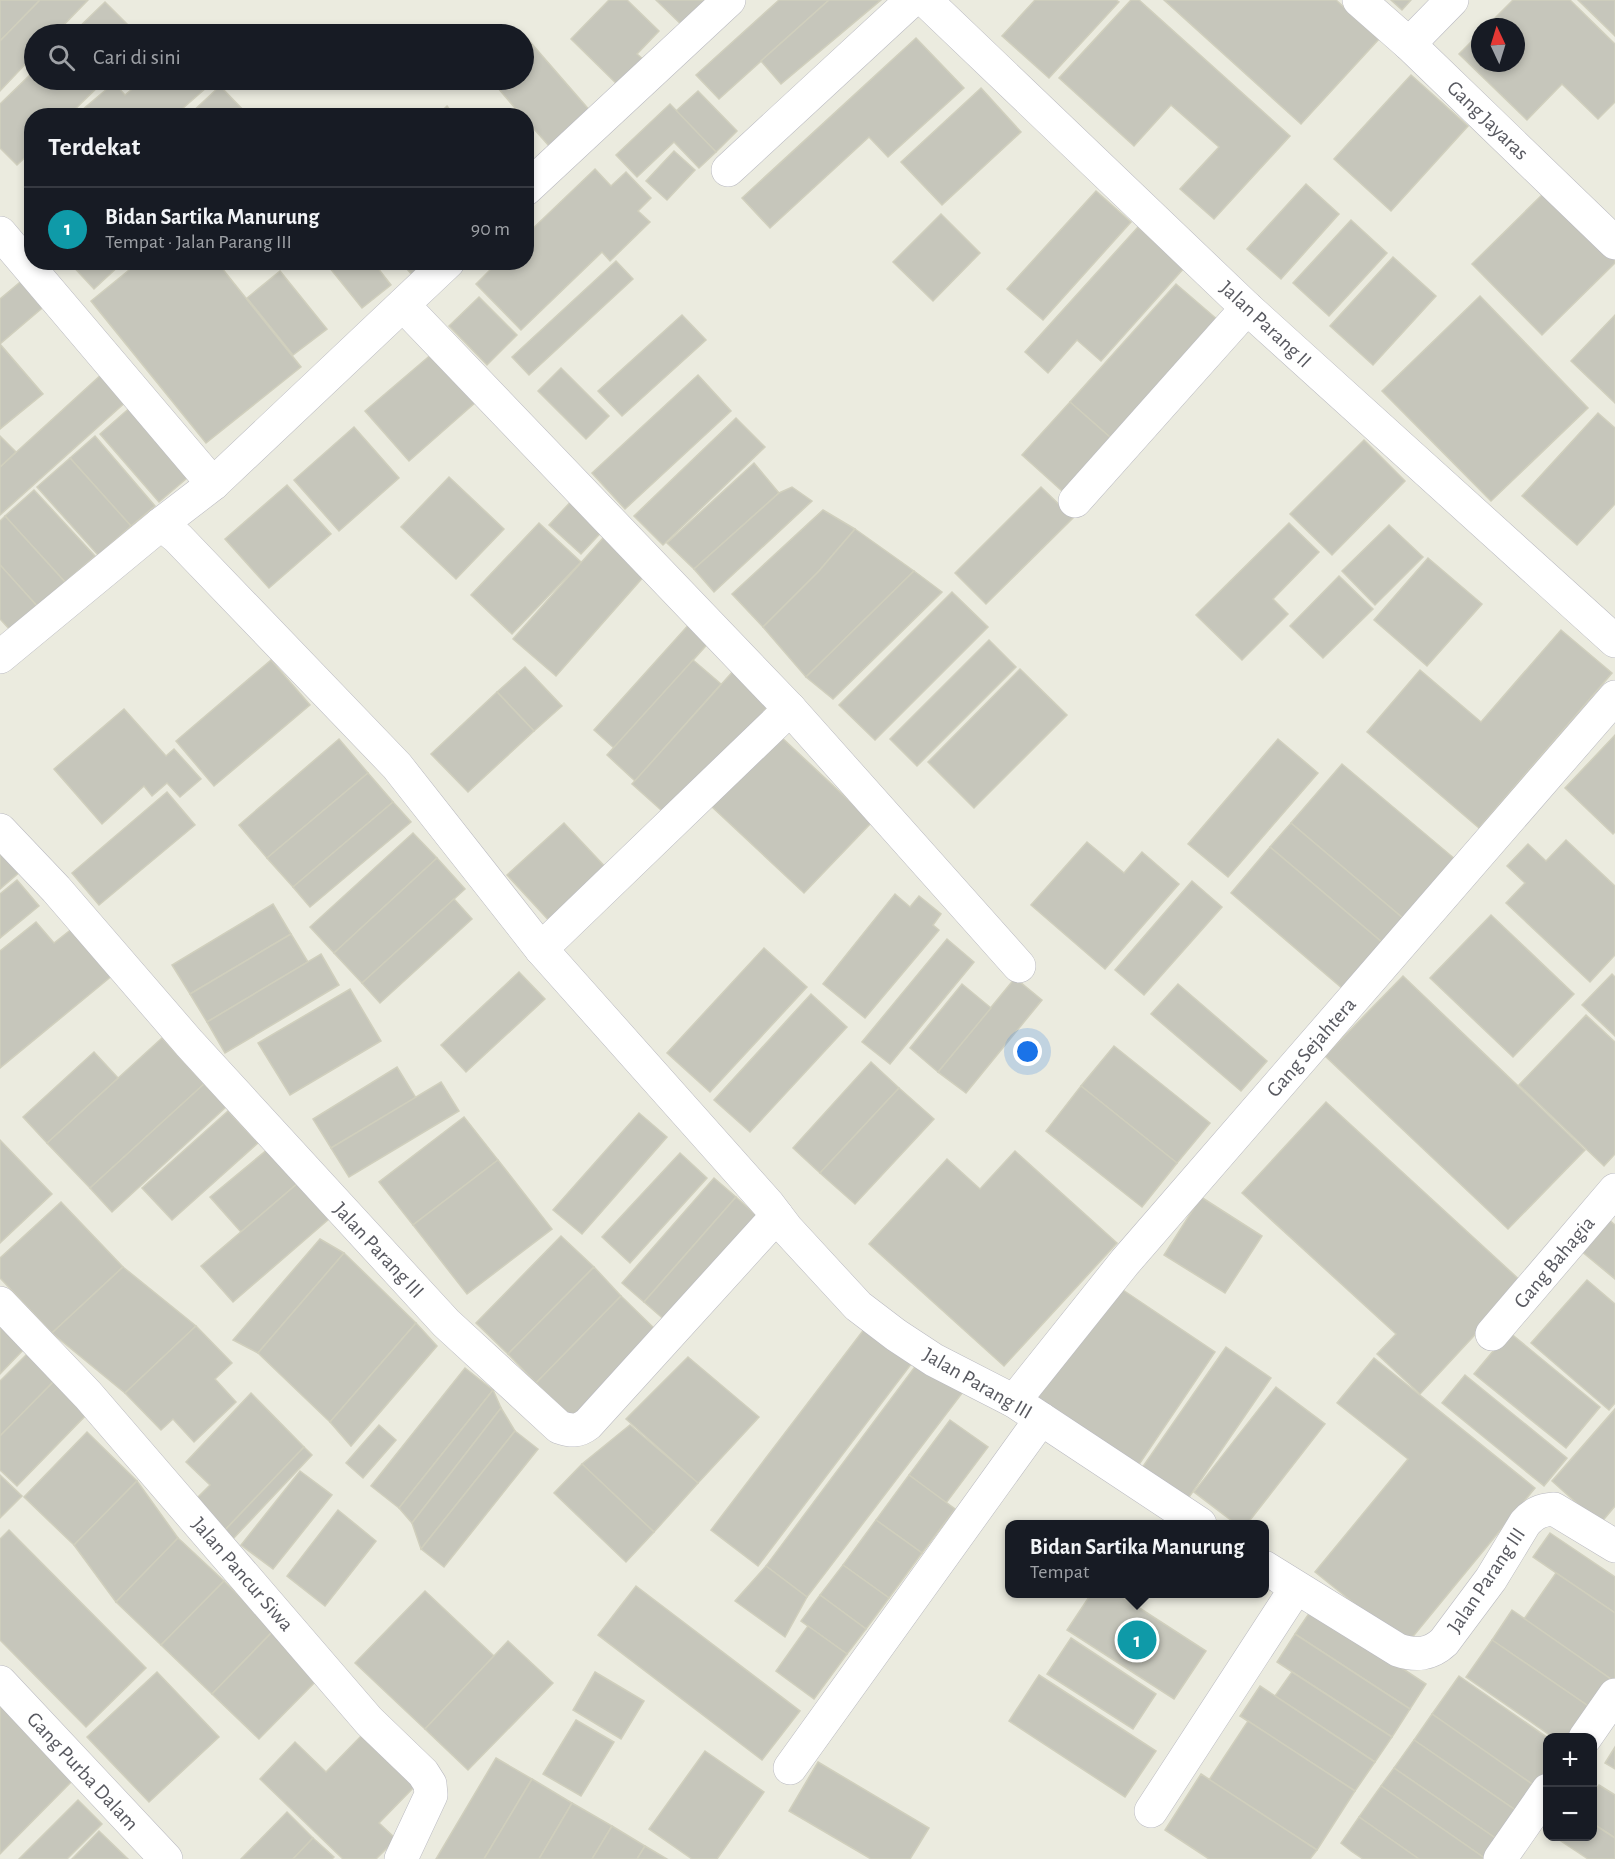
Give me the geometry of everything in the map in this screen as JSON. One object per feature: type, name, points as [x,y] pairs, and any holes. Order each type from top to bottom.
[{"type":"street","points":[[534,182],[729,0]]},
{"type":"street","points":[[729,170],[912,0]]},
{"type":"street","name":"Jalan Parang II","points":[[925,0],[1247,308],[1615,641]]},
{"type":"street","name":"Gang Jayaras","points":[[1359,0],[1409,44],[1615,243]]},
{"type":"street","points":[[1409,44],[1452,0]]},
{"type":"street","points":[[0,233],[24,261]]},
{"type":"street","points":[[31,270],[213,484]]},
{"type":"street","points":[[0,657],[213,484],[440,270]]},
{"type":"street","points":[[403,305],[790,709],[1019,966]]},
{"type":"street","points":[[1075,501],[1247,308]]},
{"type":"street","points":[[161,524],[178,538],[397,766],[541,949],[772,1210]]},
{"type":"street","name":"Gang Sejahtera","points":[[790,1768],[1125,1262],[1615,697]]},
{"type":"street","points":[[541,949],[790,709]]},
{"type":"street","name":"Jalan Parang III","points":[[0,830],[56,888],[189,1043],[446,1323],[559,1427],[580,1430],[588,1424],[772,1210],[858,1306],[934,1360],[1027,1410],[1194,1520]]},
{"type":"street","name":"Gang Bahagia","points":[[1492,1334],[1615,1190]]},
{"type":"street","name":"Jalan Pancur Siwa","points":[[0,1304],[88,1395],[369,1721],[423,1773],[430,1784],[431,1795],[401,1859]]},
{"type":"street","name":"Jalan Parang III","points":[[1269,1570],[1398,1650],[1421,1654],[1436,1649],[1444,1642],[1491,1579],[1525,1522],[1533,1514],[1543,1509],[1554,1509],[1615,1546]]},
{"type":"street","points":[[1151,1811],[1296,1588]]},
{"type":"street","name":"Gang Purba Dalam","points":[[0,1682],[166,1859]]},
{"type":"street","points":[[1588,1733],[1615,1695]]},
{"type":"street","points":[[1500,1859],[1543,1797]]},
{"type":"building","points":[[0,0],[40,0],[0,41]]},
{"type":"building","points":[[40,0],[88,0],[65,24],[24,24],[24,66],[0,91],[0,41]]},
{"type":"building","points":[[609,0],[627,0],[659,31],[637,54],[652,67],[627,94],[571,39]]},
{"type":"building","points":[[656,0],[717,0],[688,31]]},
{"type":"building","points":[[779,0],[829,0],[719,99],[696,75]]},
{"type":"building","points":[[829,0],[881,0],[781,84],[761,61]]},
{"type":"building","points":[[1035,0],[1116,0],[1119,2],[1049,78],[1002,36]]},
{"type":"building","points":[[1131,0],[1139,0],[1290,136],[1214,219],[1180,189],[1219,147],[1171,105],[1134,146],[1059,78]]},
{"type":"building","points":[[1164,0],[1336,0],[1379,39],[1301,124]]},
{"type":"building","points":[[1391,0],[1411,0],[1402,10]]},
{"type":"building","points":[[1513,0],[1570,0],[1615,44],[1615,102],[1598,119],[1562,84],[1527,120],[1478,72],[1525,72],[1525,18],[1495,18]]},
{"type":"building","points":[[1578,0],[1615,0],[1615,36]]},
{"type":"building","points":[[105,2],[127,24],[82,24]]},
{"type":"building","points":[[916,38],[964,88],[888,157],[869,137],[770,228],[742,198]]},
{"type":"building","points":[[1471,42],[1471,66],[1459,54]]},
{"type":"building","points":[[534,46],[598,120],[557,155],[534,129],[534,108],[515,108],[500,90],[534,90]]},
{"type":"building","points":[[1411,75],[1468,126],[1391,211],[1334,159]]},
{"type":"building","points":[[24,81],[24,90],[95,90],[76,108],[24,108],[24,158],[17,165],[0,148],[0,104]]},
{"type":"building","points":[[981,88],[1021,132],[942,205],[901,162]]},
{"type":"building","points":[[106,90],[120,90],[125,95],[131,90],[204,90],[183,108],[84,108]]},
{"type":"building","points":[[216,90],[224,90],[241,108],[197,108]]},
{"type":"building","points":[[698,91],[737,131],[716,152],[676,111]]},
{"type":"building","points":[[670,104],[716,152],[699,168],[674,142],[637,177],[616,155]]},
{"type":"building","points":[[674,151],[695,170],[667,200],[646,181]]},
{"type":"building","points":[[595,169],[611,186],[626,172],[651,198],[638,211],[650,222],[610,261],[602,252],[521,330],[476,284],[490,270],[534,270],[534,227]]},
{"type":"building","points":[[1306,184],[1339,214],[1281,279],[1247,249]]},
{"type":"building","points":[[1550,187],[1615,254],[1615,263],[1542,335],[1472,264]]},
{"type":"building","points":[[1096,191],[1131,222],[1043,320],[1007,289]]},
{"type":"building","points":[[941,214],[980,253],[933,301],[893,262]]},
{"type":"building","points":[[1351,220],[1387,253],[1329,316],[1293,283]]},
{"type":"building","points":[[1138,227],[1184,268],[1101,361],[1077,340],[1048,373],[1025,352]]},
{"type":"building","points":[[1393,257],[1436,296],[1373,365],[1330,326]]},
{"type":"building","points":[[616,261],[633,279],[529,375],[512,357]]},
{"type":"building","points":[[76,270],[114,270],[94,289]]},
{"type":"building","points":[[129,270],[223,270],[301,367],[206,443],[91,301]]},
{"type":"building","points":[[331,270],[379,270],[391,285],[362,308]]},
{"type":"building","points":[[408,270],[433,270],[419,283]]},
{"type":"building","points":[[280,271],[327,329],[293,355],[247,298]]},
{"type":"building","points":[[25,278],[47,304],[0,344],[0,299]]},
{"type":"building","points":[[1176,284],[1226,327],[1119,445],[1070,402]]},
{"type":"building","points":[[1480,296],[1588,408],[1491,501],[1382,391]]},
{"type":"building","points":[[479,297],[517,335],[487,365],[449,326]]},
{"type":"building","points":[[682,315],[706,340],[622,416],[598,391]]},
{"type":"building","points":[[1615,315],[1615,403],[1571,361]]},
{"type":"building","points":[[0,344],[43,394],[0,429]]},
{"type":"building","points":[[433,353],[476,402],[409,461],[365,411]]},
{"type":"building","points":[[561,368],[609,416],[586,439],[538,391]]},
{"type":"building","points":[[103,373],[128,400],[0,515],[0,467]]},
{"type":"building","points":[[698,375],[731,411],[625,509],[592,473]]},
{"type":"building","points":[[1070,402],[1119,445],[1071,499],[1022,455]]},
{"type":"building","points":[[133,405],[193,473],[159,502],[100,434]]},
{"type":"building","points":[[1598,413],[1615,428],[1615,504],[1577,545],[1522,496]]},
{"type":"building","points":[[736,418],[765,447],[663,545],[634,516]]},
{"type":"building","points":[[354,427],[399,478],[339,531],[294,480]]},
{"type":"building","points":[[0,436],[16,452],[0,467]]},
{"type":"building","points":[[95,436],[155,506],[131,526],[70,458]]},
{"type":"building","points":[[1364,440],[1405,481],[1332,555],[1290,514]]},
{"type":"building","points":[[70,458],[131,526],[98,555],[37,487]]},
{"type":"building","points":[[754,463],[779,493],[694,569],[667,543]]},
{"type":"building","points":[[449,477],[504,529],[456,579],[401,527]]},
{"type":"building","points":[[287,485],[331,534],[269,588],[225,539]]},
{"type":"building","points":[[792,487],[812,501],[714,592],[694,569],[779,493]]},
{"type":"building","points":[[1041,487],[1073,518],[986,604],[955,573]]},
{"type":"building","points":[[34,490],[95,556],[65,582],[5,516]]},
{"type":"building","points":[[577,495],[609,524],[581,554],[549,525]]},
{"type":"building","points":[[823,510],[855,529],[819,571],[763,627],[732,594]]},
{"type":"building","points":[[5,516],[65,582],[38,607],[0,565],[0,521]]},
{"type":"building","points":[[539,523],[581,562],[512,634],[471,595]]},
{"type":"building","points":[[1289,523],[1319,552],[1273,599],[1288,614],[1242,660],[1196,615]]},
{"type":"building","points":[[1389,525],[1423,557],[1375,605],[1342,571]]},
{"type":"building","points":[[855,529],[914,571],[806,677],[763,627],[819,571]]},
{"type":"building","points":[[603,538],[645,575],[556,676],[513,639]]},
{"type":"building","points":[[1428,558],[1482,604],[1427,666],[1374,620]]},
{"type":"building","points":[[0,565],[38,607],[11,631],[0,619]]},
{"type":"building","points":[[914,571],[942,592],[833,699],[806,677]]},
{"type":"building","points":[[1339,576],[1373,609],[1323,658],[1290,626]]},
{"type":"building","points":[[952,592],[988,627],[875,740],[839,705]]},
{"type":"building","points":[[692,621],[712,639],[614,748],[594,730]]},
{"type":"building","points":[[1561,630],[1612,673],[1479,828],[1367,732],[1420,670],[1481,722]]},
{"type":"building","points":[[989,640],[1016,667],[917,766],[890,739]]},
{"type":"building","points":[[271,660],[310,705],[214,786],[176,741]]},
{"type":"building","points":[[693,660],[721,684],[635,781],[607,755]]},
{"type":"building","points":[[525,667],[562,706],[534,731],[497,692]]},
{"type":"building","points":[[735,669],[772,702],[670,818],[632,784]]},
{"type":"building","points":[[1020,669],[1067,715],[974,808],[928,762]]},
{"type":"building","points":[[497,692],[534,731],[468,792],[431,754]]},
{"type":"building","points":[[124,709],[166,756],[174,749],[201,779],[180,797],[167,783],[152,796],[144,786],[102,824],[54,769]]},
{"type":"building","points":[[779,735],[872,822],[804,893],[711,806]]},
{"type":"building","points":[[1615,735],[1615,832],[1613,834],[1565,788]]},
{"type":"building","points":[[339,739],[368,773],[267,858],[239,825]]},
{"type":"building","points":[[1278,739],[1318,773],[1228,877],[1188,844]]},
{"type":"building","points":[[1342,764],[1462,865],[1411,925],[1291,823]]},
{"type":"building","points":[[368,773],[393,802],[293,887],[267,858]]},
{"type":"building","points":[[167,792],[195,825],[99,905],[72,873]]},
{"type":"building","points":[[393,802],[411,822],[310,907],[293,887]]},
{"type":"building","points":[[564,823],[610,872],[553,925],[507,875]]},
{"type":"building","points":[[1291,823],[1411,925],[1390,949],[1270,847]]},
{"type":"building","points":[[0,832],[28,865],[0,889]]},
{"type":"building","points":[[413,833],[437,858],[334,953],[310,927]]},
{"type":"building","points":[[1566,840],[1615,886],[1615,955],[1590,982],[1506,903],[1525,883],[1507,866],[1528,844],[1546,861]]},
{"type":"building","points":[[1087,842],[1124,873],[1142,852],[1179,884],[1105,969],[1031,905]]},
{"type":"building","points":[[1270,847],[1390,949],[1350,995],[1231,893]]},
{"type":"building","points":[[437,858],[465,889],[362,983],[334,953]]},
{"type":"building","points":[[17,880],[39,906],[0,938],[0,894]]},
{"type":"building","points":[[1192,881],[1222,907],[1144,995],[1115,970]]},
{"type":"building","points":[[895,894],[910,907],[919,896],[941,914],[933,925],[939,930],[865,1018],[823,984]]},
{"type":"building","points":[[454,899],[472,919],[380,1003],[362,983]]},
{"type":"building","points":[[273,904],[291,934],[190,994],[172,965]]},
{"type":"building","points":[[1491,915],[1574,994],[1513,1057],[1430,978]]},
{"type":"building","points":[[36,922],[54,943],[73,928],[113,975],[0,1068],[0,951]]},
{"type":"building","points":[[291,934],[308,962],[207,1022],[190,994]]},
{"type":"building","points":[[947,939],[974,962],[890,1064],[862,1042]]},
{"type":"building","points":[[764,948],[807,987],[710,1092],[667,1053]]},
{"type":"building","points":[[321,954],[339,985],[225,1053],[207,1022]]},
{"type":"building","points":[[519,972],[545,999],[466,1072],[441,1045]]},
{"type":"building","points":[[1612,974],[1615,977],[1615,1036],[1582,1005]]},
{"type":"building","points":[[1403,976],[1585,1150],[1508,1229],[1325,1056]]},
{"type":"building","points":[[1015,978],[1042,1000],[966,1093],[938,1072]]},
{"type":"building","points":[[962,984],[991,1008],[938,1072],[910,1048]]},
{"type":"building","points":[[1178,984],[1267,1061],[1241,1091],[1151,1014]]},
{"type":"building","points":[[350,989],[381,1041],[290,1095],[258,1043]]},
{"type":"building","points":[[811,994],[847,1027],[750,1132],[714,1100]]},
{"type":"building","points":[[1586,1015],[1615,1042],[1615,1154],[1604,1166],[1519,1085]]},
{"type":"building","points":[[162,1038],[204,1084],[90,1188],[47,1143]]},
{"type":"building","points":[[1114,1046],[1210,1123],[1177,1163],[1081,1086]]},
{"type":"building","points":[[94,1052],[118,1078],[47,1143],[23,1117]]},
{"type":"building","points":[[871,1062],[899,1088],[820,1173],[793,1148]]},
{"type":"building","points":[[397,1067],[416,1098],[331,1148],[313,1119]]},
{"type":"building","points":[[441,1082],[459,1111],[349,1177],[331,1148]]},
{"type":"building","points":[[204,1084],[226,1107],[112,1212],[90,1188]]},
{"type":"building","points":[[1081,1086],[1177,1163],[1142,1207],[1046,1131]]},
{"type":"building","points":[[899,1088],[934,1119],[855,1204],[820,1173]]},
{"type":"building","points":[[1326,1102],[1523,1283],[1420,1394],[1377,1354],[1396,1334],[1242,1193]]},
{"type":"building","points":[[228,1111],[258,1143],[172,1220],[142,1188]]},
{"type":"building","points":[[639,1113],[667,1137],[582,1234],[553,1210]]},
{"type":"building","points":[[464,1117],[498,1160],[413,1225],[379,1182]]},
{"type":"building","points":[[0,1140],[52,1194],[0,1243]]},
{"type":"building","points":[[268,1149],[298,1183],[241,1232],[210,1197]]},
{"type":"building","points":[[1015,1151],[1117,1243],[1004,1366],[869,1244],[947,1159],[980,1189]]},
{"type":"building","points":[[680,1153],[707,1178],[630,1263],[602,1237]]},
{"type":"building","points":[[498,1160],[552,1229],[467,1294],[413,1225]]},
{"type":"building","points":[[714,1178],[736,1197],[644,1302],[622,1283]]},
{"type":"building","points":[[298,1183],[329,1219],[233,1302],[201,1266]]},
{"type":"building","points":[[736,1197],[766,1224],[674,1328],[644,1302]]},
{"type":"building","points":[[1201,1197],[1262,1236],[1225,1293],[1164,1255]]},
{"type":"building","points":[[61,1202],[123,1267],[52,1333],[0,1278],[0,1258]]},
{"type":"building","points":[[1602,1214],[1615,1225],[1615,1279],[1575,1246]]},
{"type":"building","points":[[561,1236],[594,1267],[508,1354],[476,1323]]},
{"type":"building","points":[[320,1239],[344,1253],[258,1353],[233,1340]]},
{"type":"building","points":[[344,1253],[416,1323],[330,1422],[258,1353]]},
{"type":"building","points":[[123,1267],[196,1326],[125,1393],[52,1333]]},
{"type":"building","points":[[594,1267],[621,1296],[536,1383],[508,1354]]},
{"type":"building","points":[[1587,1280],[1615,1304],[1615,1403],[1609,1410],[1531,1343]]},
{"type":"building","points":[[1111,1282],[1215,1352],[1136,1469],[1031,1399]]},
{"type":"building","points":[[621,1296],[661,1335],[576,1421],[536,1383]]},
{"type":"building","points":[[0,1322],[26,1347],[0,1374]]},
{"type":"building","points":[[416,1323],[437,1346],[351,1446],[330,1422]]},
{"type":"building","points":[[196,1326],[232,1363],[215,1379],[236,1402],[194,1442],[173,1419],[161,1430],[125,1393]]},
{"type":"building","points":[[865,1328],[912,1363],[758,1566],[711,1530]]},
{"type":"building","points":[[1509,1332],[1600,1407],[1566,1448],[1474,1374]]},
{"type":"building","points":[[1226,1347],[1271,1378],[1183,1506],[1137,1475]]},
{"type":"building","points":[[33,1348],[60,1375],[0,1436],[0,1381]]},
{"type":"building","points":[[923,1356],[966,1388],[807,1597],[766,1566]]},
{"type":"building","points":[[688,1357],[759,1417],[698,1483],[626,1419]]},
{"type":"building","points":[[1374,1358],[1535,1488],[1406,1645],[1315,1572],[1408,1459],[1337,1403]]},
{"type":"building","points":[[465,1368],[493,1390],[399,1508],[371,1486]]},
{"type":"building","points":[[60,1375],[94,1407],[17,1486],[0,1470],[0,1436]]},
{"type":"building","points":[[1465,1375],[1567,1458],[1544,1486],[1442,1403]]},
{"type":"building","points":[[1276,1387],[1325,1424],[1250,1520],[1231,1520],[1194,1492]]},
{"type":"building","points":[[493,1390],[501,1408],[412,1523],[399,1508]]},
{"type":"building","points":[[251,1393],[304,1447],[225,1530],[197,1498],[210,1485],[186,1462]]},
{"type":"building","points":[[501,1408],[515,1431],[421,1549],[412,1523]]},
{"type":"building","points":[[1615,1409],[1615,1506],[1600,1524],[1552,1481]]},
{"type":"building","points":[[950,1420],[988,1447],[946,1503],[909,1475]]},
{"type":"building","points":[[379,1425],[396,1440],[363,1478],[346,1463]]},
{"type":"building","points":[[630,1425],[698,1483],[654,1532],[582,1464]]},
{"type":"building","points":[[515,1431],[538,1449],[444,1567],[421,1549]]},
{"type":"building","points":[[87,1432],[137,1481],[74,1545],[24,1497]]},
{"type":"building","points":[[304,1447],[312,1455],[233,1539],[225,1530]]},
{"type":"building","points":[[582,1464],[654,1532],[626,1562],[554,1493]]},
{"type":"building","points":[[300,1471],[332,1495],[273,1569],[241,1545]]},
{"type":"building","points":[[0,1475],[22,1496],[0,1518]]},
{"type":"building","points":[[909,1475],[955,1509],[922,1553],[876,1520]]},
{"type":"building","points":[[137,1481],[178,1538],[116,1602],[74,1545]]},
{"type":"building","points":[[338,1510],[376,1541],[325,1606],[287,1576]]},
{"type":"building","points":[[876,1520],[922,1553],[889,1598],[843,1565]]},
{"type":"building","points":[[9,1530],[146,1668],[86,1727],[0,1640],[0,1539]]},
{"type":"building","points":[[1550,1533],[1615,1577],[1615,1613],[1533,1557]]},
{"type":"building","points":[[178,1538],[224,1581],[161,1645],[116,1602]]},
{"type":"building","points":[[843,1565],[889,1598],[866,1629],[820,1595]]},
{"type":"building","points":[[766,1566],[807,1597],[785,1637],[735,1601]]},
{"type":"building","points":[[1556,1573],[1615,1613],[1615,1682],[1524,1619]]},
{"type":"building","points":[[224,1581],[274,1630],[212,1694],[161,1645]]},
{"type":"building","points":[[636,1586],[800,1711],[762,1760],[598,1635]]},
{"type":"building","points":[[425,1591],[494,1656],[425,1729],[355,1663]]},
{"type":"building","points":[[820,1595],[866,1629],[847,1654],[801,1621]]},
{"type":"building","points":[[1088,1598],[1124,1598],[1206,1651],[1174,1699],[1067,1630]]},
{"type":"building","points":[[1312,1609],[1426,1684],[1410,1709],[1295,1634]]},
{"type":"building","points":[[1512,1610],[1615,1682],[1597,1712],[1492,1640]]},
{"type":"building","points":[[808,1626],[847,1654],[814,1699],[776,1671]]},
{"type":"building","points":[[274,1630],[322,1675],[259,1739],[212,1694]]},
{"type":"building","points":[[1295,1634],[1410,1709],[1392,1737],[1277,1662]]},
{"type":"building","points":[[1071,1638],[1156,1694],[1133,1729],[1047,1674]]},
{"type":"building","points":[[1492,1640],[1597,1712],[1583,1733],[1547,1733],[1466,1677]]},
{"type":"building","points":[[508,1641],[553,1683],[468,1770],[425,1729]]},
{"type":"building","points":[[157,1672],[219,1737],[149,1802],[87,1737]]},
{"type":"building","points":[[595,1672],[644,1701],[621,1739],[573,1710]]},
{"type":"building","points":[[1292,1672],[1392,1737],[1375,1762],[1275,1696]]},
{"type":"building","points":[[1039,1675],[1156,1751],[1125,1797],[1009,1721]]},
{"type":"building","points":[[1459,1676],[1543,1735],[1543,1790],[1542,1791],[1432,1714]]},
{"type":"building","points":[[1260,1686],[1375,1762],[1355,1791],[1240,1716]]},
{"type":"building","points":[[0,1696],[79,1774],[0,1854]]},
{"type":"building","points":[[1432,1714],[1542,1791],[1524,1816],[1414,1740]]},
{"type":"building","points":[[576,1720],[614,1742],[581,1796],[543,1774]]},
{"type":"building","points":[[1248,1721],[1355,1791],[1317,1850],[1209,1780]]},
{"type":"building","points":[[363,1734],[416,1785],[379,1823],[396,1839],[376,1859],[343,1859],[260,1779],[295,1742],[326,1772]]},
{"type":"building","points":[[1414,1740],[1524,1816],[1504,1844],[1394,1768]]},
{"type":"building","points":[[1615,1747],[1615,1769],[1605,1763]]},
{"type":"building","points":[[705,1751],[764,1792],[717,1859],[692,1859],[649,1829]]},
{"type":"building","points":[[496,1758],[532,1779],[484,1859],[436,1859]]},
{"type":"building","points":[[818,1762],[929,1828],[910,1859],[871,1859],[789,1811]]},
{"type":"building","points":[[1394,1768],[1504,1844],[1486,1859],[1381,1786]]},
{"type":"building","points":[[1201,1774],[1317,1850],[1310,1859],[1209,1859],[1165,1830]]},
{"type":"building","points":[[532,1779],[572,1803],[539,1859],[484,1859]]},
{"type":"building","points":[[1599,1785],[1615,1795],[1615,1838],[1597,1826],[1597,1788]]},
{"type":"building","points":[[1381,1786],[1486,1859],[1419,1859],[1359,1817]]},
{"type":"building","points":[[78,1800],[102,1824],[67,1859],[19,1859]]},
{"type":"building","points":[[572,1803],[612,1826],[592,1859],[539,1859]]},
{"type":"building","points":[[287,1812],[313,1838],[293,1859],[241,1859]]},
{"type":"building","points":[[1359,1817],[1419,1859],[1363,1859],[1351,1851],[1341,1843]]},
{"type":"building","points":[[612,1826],[645,1846],[637,1859],[592,1859]]},
{"type":"building","points":[[1597,1826],[1615,1838],[1615,1859],[1588,1859],[1561,1841],[1597,1841]]},
{"type":"building","points":[[99,1831],[128,1859],[72,1859]]},
{"type":"building","points":[[313,1838],[334,1857],[332,1859],[293,1859]]},
{"type":"building","points":[[645,1846],[667,1859],[637,1859]]},
{"type":"place","name":"Bidan Sartika Manurung","points":[[1137,1640]]}]
